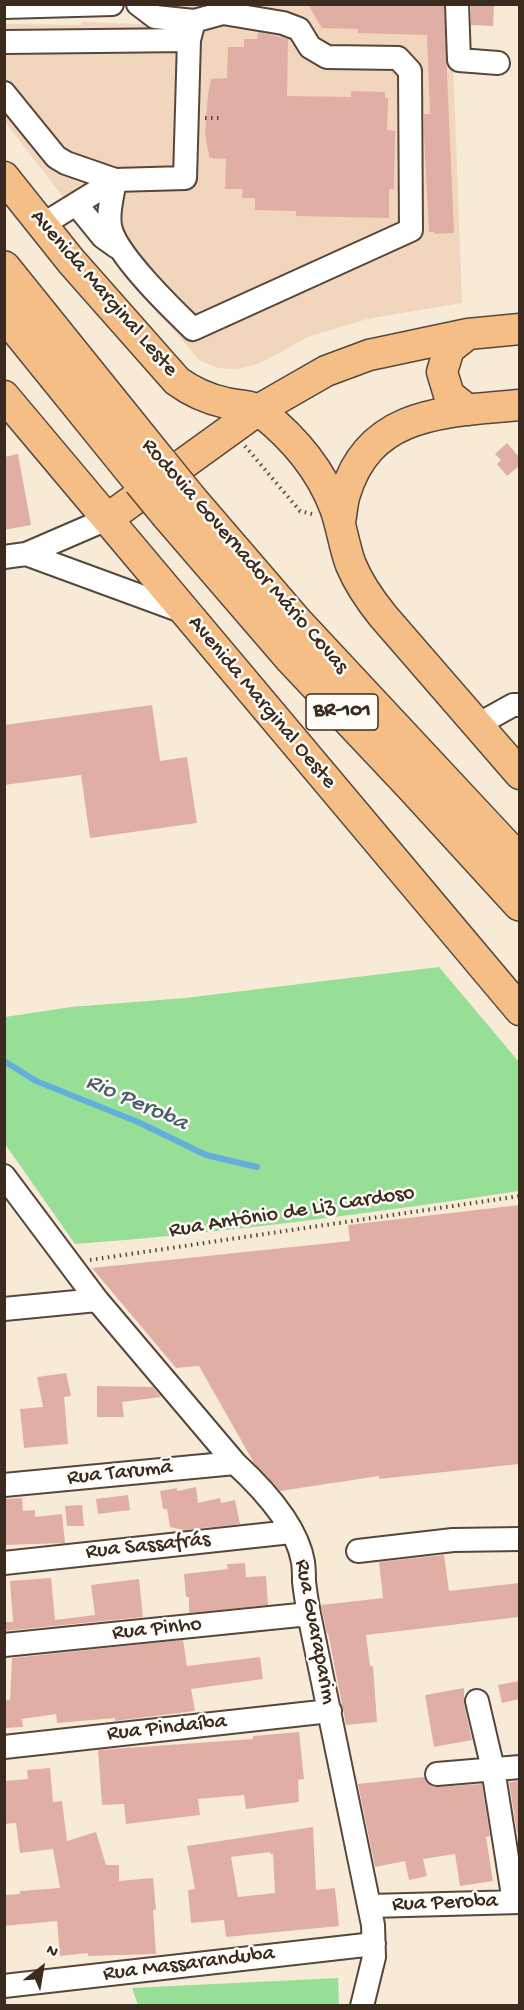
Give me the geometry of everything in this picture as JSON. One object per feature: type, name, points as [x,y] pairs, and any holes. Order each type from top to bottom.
[{"type":"highway","name":"Rodovia Governador Mário Covas","points":[[4,268],[151,472],[292,660],[411,785],[519,904]]},
{"type":"highway","name":"Rodovia Governador Mário Covas","points":[[4,313],[151,472]]},
{"type":"highway","name":"Rodovia Governador Mário Covas","points":[[179,508],[296,622],[519,862]]},
{"type":"main road","name":"Avenida Marginal Leste","points":[[4,177],[70,261],[177,381],[209,399],[258,410],[287,434],[310,459],[324,482],[340,522],[350,564],[363,591],[519,774]]},
{"type":"main road","points":[[107,519],[258,410],[326,371],[369,355],[468,334],[519,329]]},
{"type":"main road","points":[[468,334],[449,349],[442,372],[449,395],[468,410]]},
{"type":"main road","points":[[340,522],[345,494],[355,469],[375,442],[403,424],[429,416],[519,405]]},
{"type":"main road","name":"Avenida Marginal Oeste","points":[[8,409],[107,519],[519,1010]]},
{"type":"street","points":[[4,7],[112,4]]},
{"type":"street","points":[[138,4],[155,17],[191,31]]},
{"type":"street","points":[[457,4],[459,60],[498,63]]},
{"type":"street","points":[[4,42],[191,31],[223,9],[299,29],[310,47],[327,57],[398,58],[410,71],[411,230],[193,329],[168,306],[121,249],[110,229],[115,180]]},
{"type":"street","points":[[4,93],[56,157],[66,163],[115,180],[185,178],[191,31]]},
{"type":"street","points":[[42,225],[115,180]]},
{"type":"street","points":[[76,204],[103,237],[121,249]]},
{"type":"street","points":[[15,556],[107,519]]},
{"type":"street","points":[[15,556],[184,612]]},
{"type":"street","points":[[477,725],[513,705],[519,705]]},
{"type":"street","name":"Rua Guaraparim","points":[[4,1176],[98,1300],[235,1462],[258,1484],[291,1532],[303,1562],[309,1614],[370,1906],[374,1957],[362,2006]]},
{"type":"street","points":[[4,1309],[98,1300]]},
{"type":"street","name":"Rua Tarumã","points":[[4,1485],[235,1462]]},
{"type":"street","name":"Rua Sassafrás","points":[[4,1563],[291,1532]]},
{"type":"street","points":[[358,1551],[453,1540],[519,1539]]},
{"type":"street","name":"Rua Pinho","points":[[4,1645],[309,1614]]},
{"type":"street","points":[[477,1701],[493,1769],[517,1902]]},
{"type":"street","name":"Rua Pindaíba","points":[[4,1747],[330,1711]]},
{"type":"street","points":[[437,1774],[519,1767]]},
{"type":"street","name":"Rua Peroba","points":[[370,1906],[517,1902]]},
{"type":"street","name":"Rua Massaranduba","points":[[4,1986],[374,1944]]},
{"type":"path","points":[[231,429],[300,511],[340,522]]},
{"type":"path","name":"Rua Antônio de Liz Cardoso","points":[[69,1264],[519,1196]]},
{"type":"shaded area","points":[[141,4],[451,5],[462,303],[367,319],[308,337],[259,364],[237,369],[217,368],[199,360],[88,229],[5,122],[5,24],[81,25],[82,22],[141,24]]},
{"type":"green space","points":[[439,967],[519,1062],[519,1191],[298,1222],[75,1244],[5,1144],[5,1017],[71,1007],[185,998]]},
{"type":"green space","points":[[338,1978],[339,2005],[138,2005],[132,1988]]},
{"type":"building","points":[[308,4],[444,4],[454,233],[429,232],[424,135],[424,114],[430,114],[427,35],[358,33],[358,29],[322,28]]},
{"type":"building","points":[[471,4],[494,4],[493,26],[471,25]]},
{"type":"building","points":[[258,32],[288,39],[287,96],[351,97],[351,91],[385,92],[385,98],[388,98],[387,130],[395,131],[394,189],[389,189],[389,218],[296,216],[296,211],[255,210],[255,198],[242,198],[243,189],[225,189],[226,159],[210,158],[205,133],[211,79],[227,78],[228,47],[244,47],[244,39],[257,39]]},
{"type":"building","points":[[507,443],[519,457],[519,466],[507,476],[497,464],[501,460],[495,454]]},
{"type":"building","points":[[18,454],[31,525],[4,530],[4,457]]},
{"type":"building","points":[[152,705],[160,761],[187,757],[197,823],[90,838],[81,775],[4,785],[4,725]]},
{"type":"building","points":[[519,1205],[519,1464],[379,1479],[379,1476],[280,1491],[254,1463],[199,1366],[176,1368],[92,1268],[350,1241],[348,1225]]},
{"type":"building","points":[[66,1373],[71,1396],[64,1397],[68,1444],[24,1448],[20,1409],[43,1407],[37,1377]]},
{"type":"building","points":[[97,1386],[153,1387],[161,1397],[122,1402],[124,1417],[97,1417]]},
{"type":"building","points":[[196,1487],[198,1503],[220,1498],[221,1503],[235,1500],[240,1524],[184,1530],[170,1527],[167,1509],[163,1509],[160,1491],[177,1488],[177,1491]]},
{"type":"building","points":[[128,1495],[130,1510],[98,1514],[96,1499]]},
{"type":"building","points":[[22,1498],[23,1511],[35,1510],[35,1517],[62,1514],[65,1543],[4,1545],[4,1499]]},
{"type":"building","points":[[82,1505],[84,1526],[67,1526],[65,1506]]},
{"type":"building","points":[[444,1555],[449,1591],[519,1583],[519,1617],[366,1635],[370,1666],[373,1666],[377,1722],[346,1725],[321,1605],[383,1598],[379,1562]]},
{"type":"building","points":[[245,1563],[246,1577],[266,1576],[268,1605],[189,1613],[189,1597],[186,1597],[184,1574],[228,1569],[227,1564]]},
{"type":"building","points":[[51,1578],[55,1620],[95,1615],[91,1585],[139,1579],[143,1617],[4,1631],[4,1622],[13,1622],[10,1581]]},
{"type":"building","points":[[183,1640],[187,1666],[260,1657],[263,1679],[191,1689],[195,1711],[115,1721],[115,1718],[57,1723],[56,1714],[22,1719],[23,1727],[4,1728],[4,1700],[10,1700],[12,1658]]},
{"type":"building","points":[[519,1681],[519,1699],[502,1703],[498,1685]]},
{"type":"building","points":[[464,1688],[464,1704],[472,1740],[434,1747],[425,1695]]},
{"type":"building","points":[[299,1732],[304,1779],[298,1780],[299,1802],[246,1809],[244,1795],[198,1799],[200,1815],[126,1824],[124,1804],[102,1805],[98,1750],[253,1739],[253,1736]]},
{"type":"building","points":[[50,1768],[53,1802],[62,1801],[67,1841],[96,1832],[106,1865],[119,1865],[119,1881],[153,1878],[156,1954],[88,1956],[88,1953],[60,1956],[57,1921],[4,1926],[4,1895],[20,1894],[20,1891],[60,1888],[53,1849],[20,1853],[16,1823],[4,1824],[4,1781],[28,1779],[27,1770]]},
{"type":"building","points":[[424,1777],[431,1786],[438,1787],[482,1784],[490,1836],[486,1837],[493,1881],[460,1886],[455,1854],[423,1859],[427,1876],[409,1880],[405,1861],[375,1867],[358,1784]]},
{"type":"building","points":[[519,1781],[519,1832],[517,1833],[509,1782]]},
{"type":"building","points":[[313,1827],[316,1890],[335,1888],[339,1926],[226,1937],[224,1920],[191,1923],[188,1890],[195,1889],[187,1846]],"holes":[[[270,1852],[273,1854],[275,1893],[238,1897],[231,1857]]]},
{"type":"waterway","name":"Rio Peroba","points":[[4,1061],[36,1081],[138,1122],[206,1155],[257,1167]]}]
